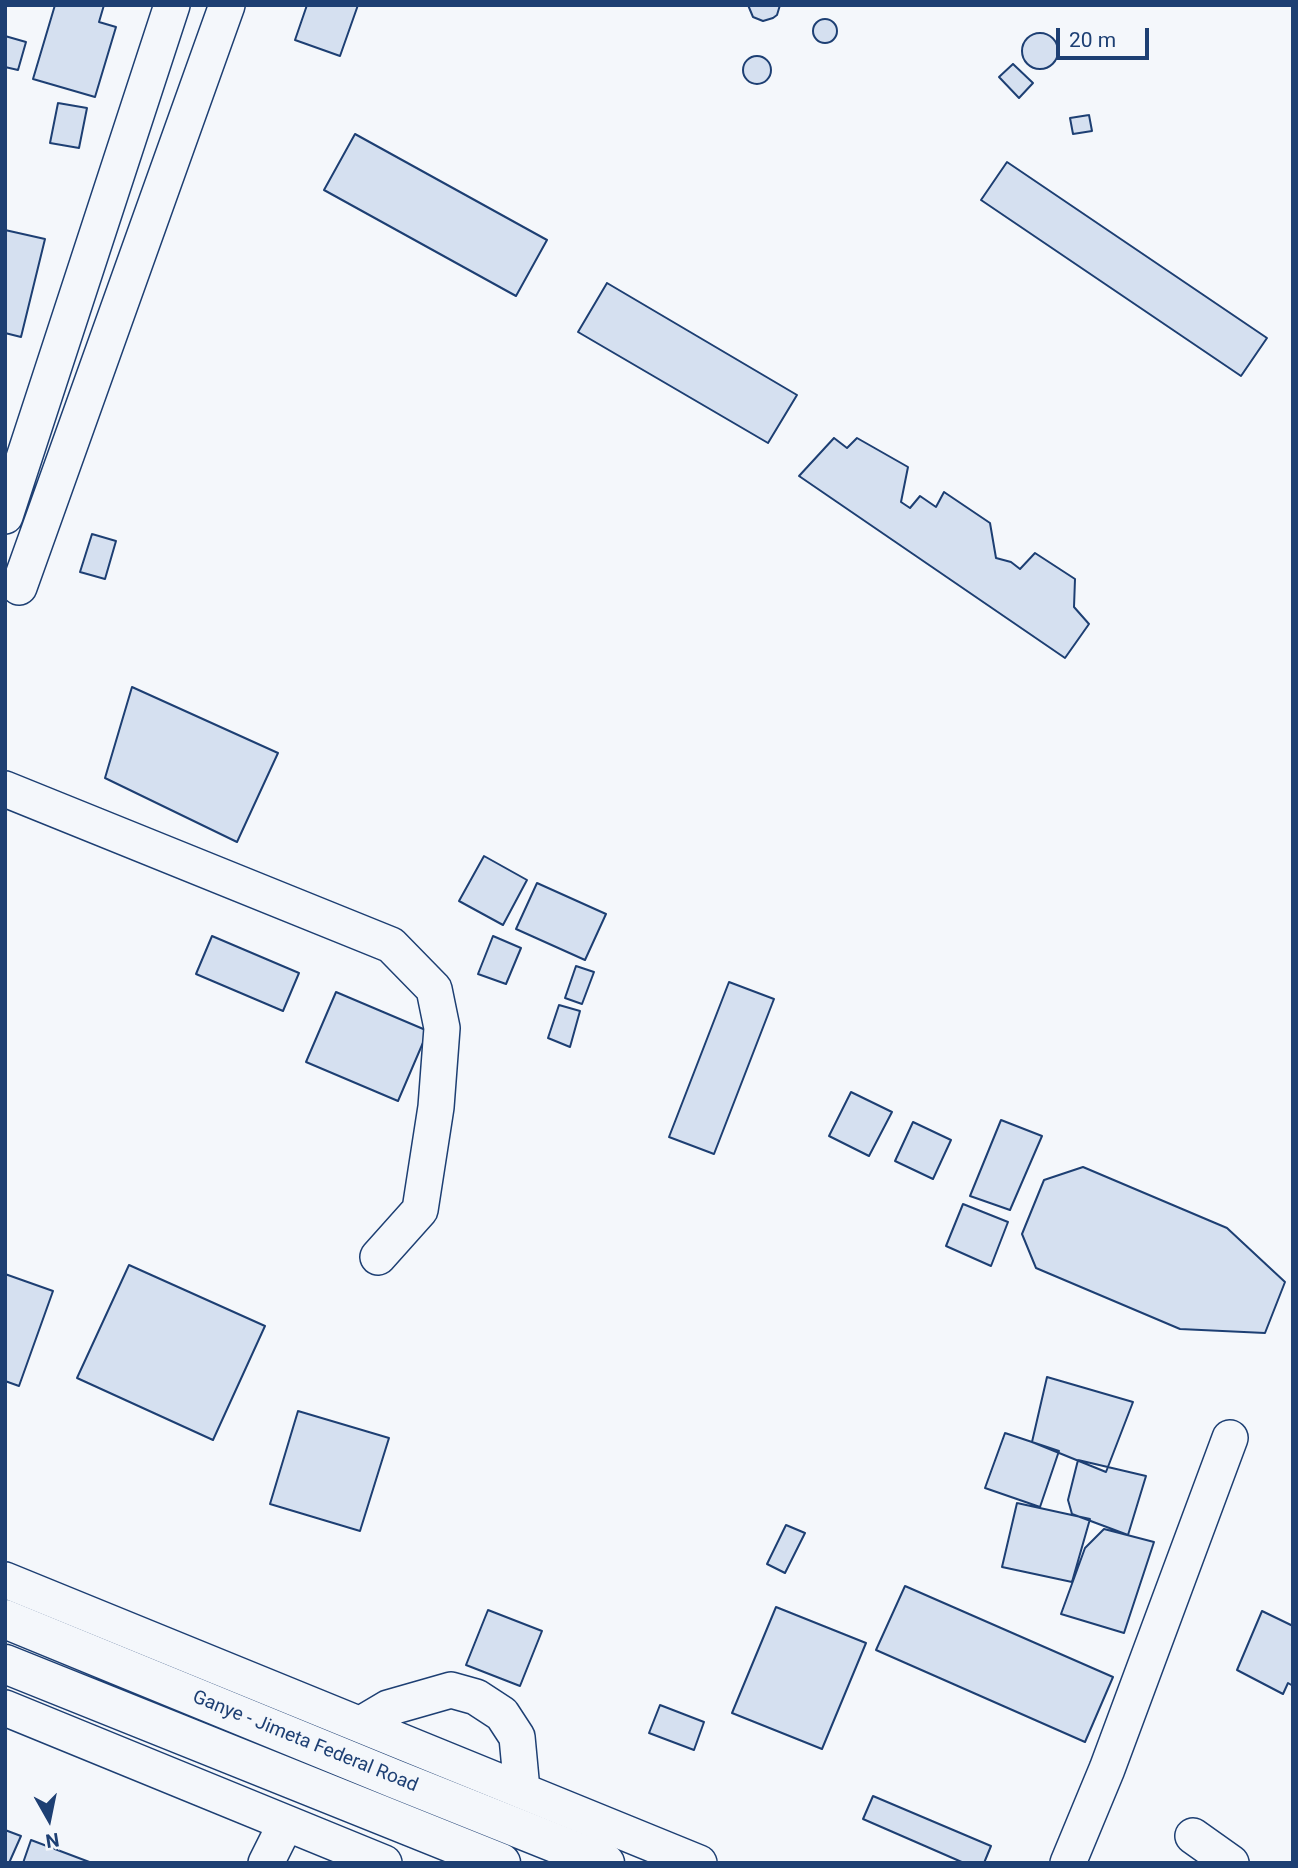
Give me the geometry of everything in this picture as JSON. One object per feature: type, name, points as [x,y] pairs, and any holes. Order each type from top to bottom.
[{"type":"main road","name":"Ganye - Jimeta Federal Road","points":[[5,1619],[605,1863]]},
{"type":"main road","name":"Ganye - Jimeta Federal Road","points":[[5,1664],[501,1863]]},
{"type":"street","points":[[5,516],[172,5]]},
{"type":"street","points":[[19,587],[226,5]]},
{"type":"street","points":[[5,789],[391,945],[434,989],[442,1028],[436,1107],[420,1210],[378,1257]]},
{"type":"street","points":[[1068,1863],[1107,1769],[1230,1438]]},
{"type":"street","points":[[5,1580],[699,1863]]},
{"type":"street","points":[[361,1724],[388,1708],[451,1690],[476,1697],[502,1714],[517,1737],[522,1790]]},
{"type":"street","points":[[5,1709],[384,1863]]},
{"type":"street","points":[[266,1863],[286,1823]]},
{"type":"street","points":[[1193,1836],[1231,1863]]},
{"type":"building","points":[[55,5],[104,5],[99,22],[116,27],[95,97],[33,79]]},
{"type":"building","points":[[307,5],[358,5],[340,56],[295,40]]},
{"type":"building","points":[[748,5],[780,5],[777,15],[763,21],[753,17]]},
{"type":"building","points":[[825,19],[836,26],[837,31],[830,42],[825,43],[814,36],[813,31],[820,20]]},
{"type":"building","points":[[1040,33],[1053,38],[1058,51],[1053,64],[1040,69],[1027,64],[1022,51],[1027,38]]},
{"type":"building","points":[[5,36],[26,42],[18,70],[5,67]]},
{"type":"building","points":[[757,56],[767,60],[771,70],[767,80],[757,84],[747,80],[743,70],[747,60]]},
{"type":"building","points":[[1013,64],[1033,83],[1019,98],[999,77]]},
{"type":"building","points":[[58,103],[87,108],[79,148],[50,143]]},
{"type":"building","points":[[1089,115],[1092,131],[1073,134],[1070,118]]},
{"type":"building","points":[[355,134],[547,240],[516,296],[324,190]]},
{"type":"building","points":[[1007,162],[1267,338],[1241,376],[981,200]]},
{"type":"building","points":[[5,230],[45,239],[21,337],[5,333]]},
{"type":"building","points":[[607,283],[797,395],[768,443],[578,332]]},
{"type":"building","points":[[834,438],[847,448],[857,438],[908,467],[901,502],[910,508],[920,496],[936,507],[944,492],[990,523],[996,558],[1011,562],[1020,569],[1035,553],[1075,579],[1074,607],[1089,624],[1065,658],[799,476]]},
{"type":"building","points":[[92,534],[116,541],[105,579],[80,572]]},
{"type":"building","points":[[132,687],[278,753],[237,842],[105,778]]},
{"type":"building","points":[[484,856],[527,880],[503,925],[459,901]]},
{"type":"building","points":[[537,883],[606,914],[585,960],[516,929]]},
{"type":"building","points":[[212,936],[299,973],[283,1011],[196,974]]},
{"type":"building","points":[[493,936],[521,948],[506,984],[478,974]]},
{"type":"building","points":[[576,966],[594,972],[582,1004],[565,998]]},
{"type":"building","points":[[729,982],[774,999],[714,1154],[669,1137]]},
{"type":"building","points":[[336,992],[428,1031],[398,1101],[306,1062]]},
{"type":"building","points":[[559,1005],[580,1011],[570,1047],[548,1038]]},
{"type":"building","points":[[851,1092],[892,1112],[869,1156],[829,1136]]},
{"type":"building","points":[[1001,1120],[1042,1136],[1010,1210],[970,1196]]},
{"type":"building","points":[[913,1122],[951,1140],[933,1179],[895,1161]]},
{"type":"building","points":[[1083,1167],[1227,1228],[1285,1282],[1265,1333],[1180,1329],[1036,1268],[1022,1234],[1044,1180]]},
{"type":"building","points":[[963,1204],[1008,1222],[991,1266],[946,1246]]},
{"type":"building","points":[[129,1265],[265,1326],[213,1440],[77,1378]]},
{"type":"building","points":[[5,1274],[53,1291],[19,1386],[5,1381]]},
{"type":"building","points":[[1047,1377],[1133,1402],[1106,1472],[1032,1442]]},
{"type":"building","points":[[298,1411],[389,1438],[360,1531],[270,1504]]},
{"type":"building","points":[[1005,1433],[1059,1451],[1040,1507],[985,1488]]},
{"type":"building","points":[[1078,1460],[1146,1476],[1128,1535],[1072,1514],[1068,1500]]},
{"type":"building","points":[[1017,1503],[1090,1519],[1072,1582],[1002,1567]]},
{"type":"building","points":[[786,1525],[805,1533],[785,1573],[767,1564]]},
{"type":"building","points":[[1104,1529],[1154,1542],[1124,1633],[1061,1614],[1085,1548]]},
{"type":"building","points":[[905,1586],[1113,1677],[1085,1742],[876,1650]]},
{"type":"building","points":[[776,1607],[866,1643],[822,1749],[732,1713]]},
{"type":"building","points":[[488,1610],[542,1631],[520,1686],[466,1665]]},
{"type":"building","points":[[1262,1611],[1293,1626],[1293,1686],[1288,1683],[1283,1694],[1237,1670]]},
{"type":"building","points":[[660,1705],[704,1722],[694,1750],[649,1733]]},
{"type":"building","points":[[873,1796],[991,1846],[984,1863],[964,1863],[863,1819]]},
{"type":"building","points":[[5,1830],[21,1836],[9,1863],[5,1863]]},
{"type":"building","points":[[31,1840],[92,1863],[23,1863]]}]
